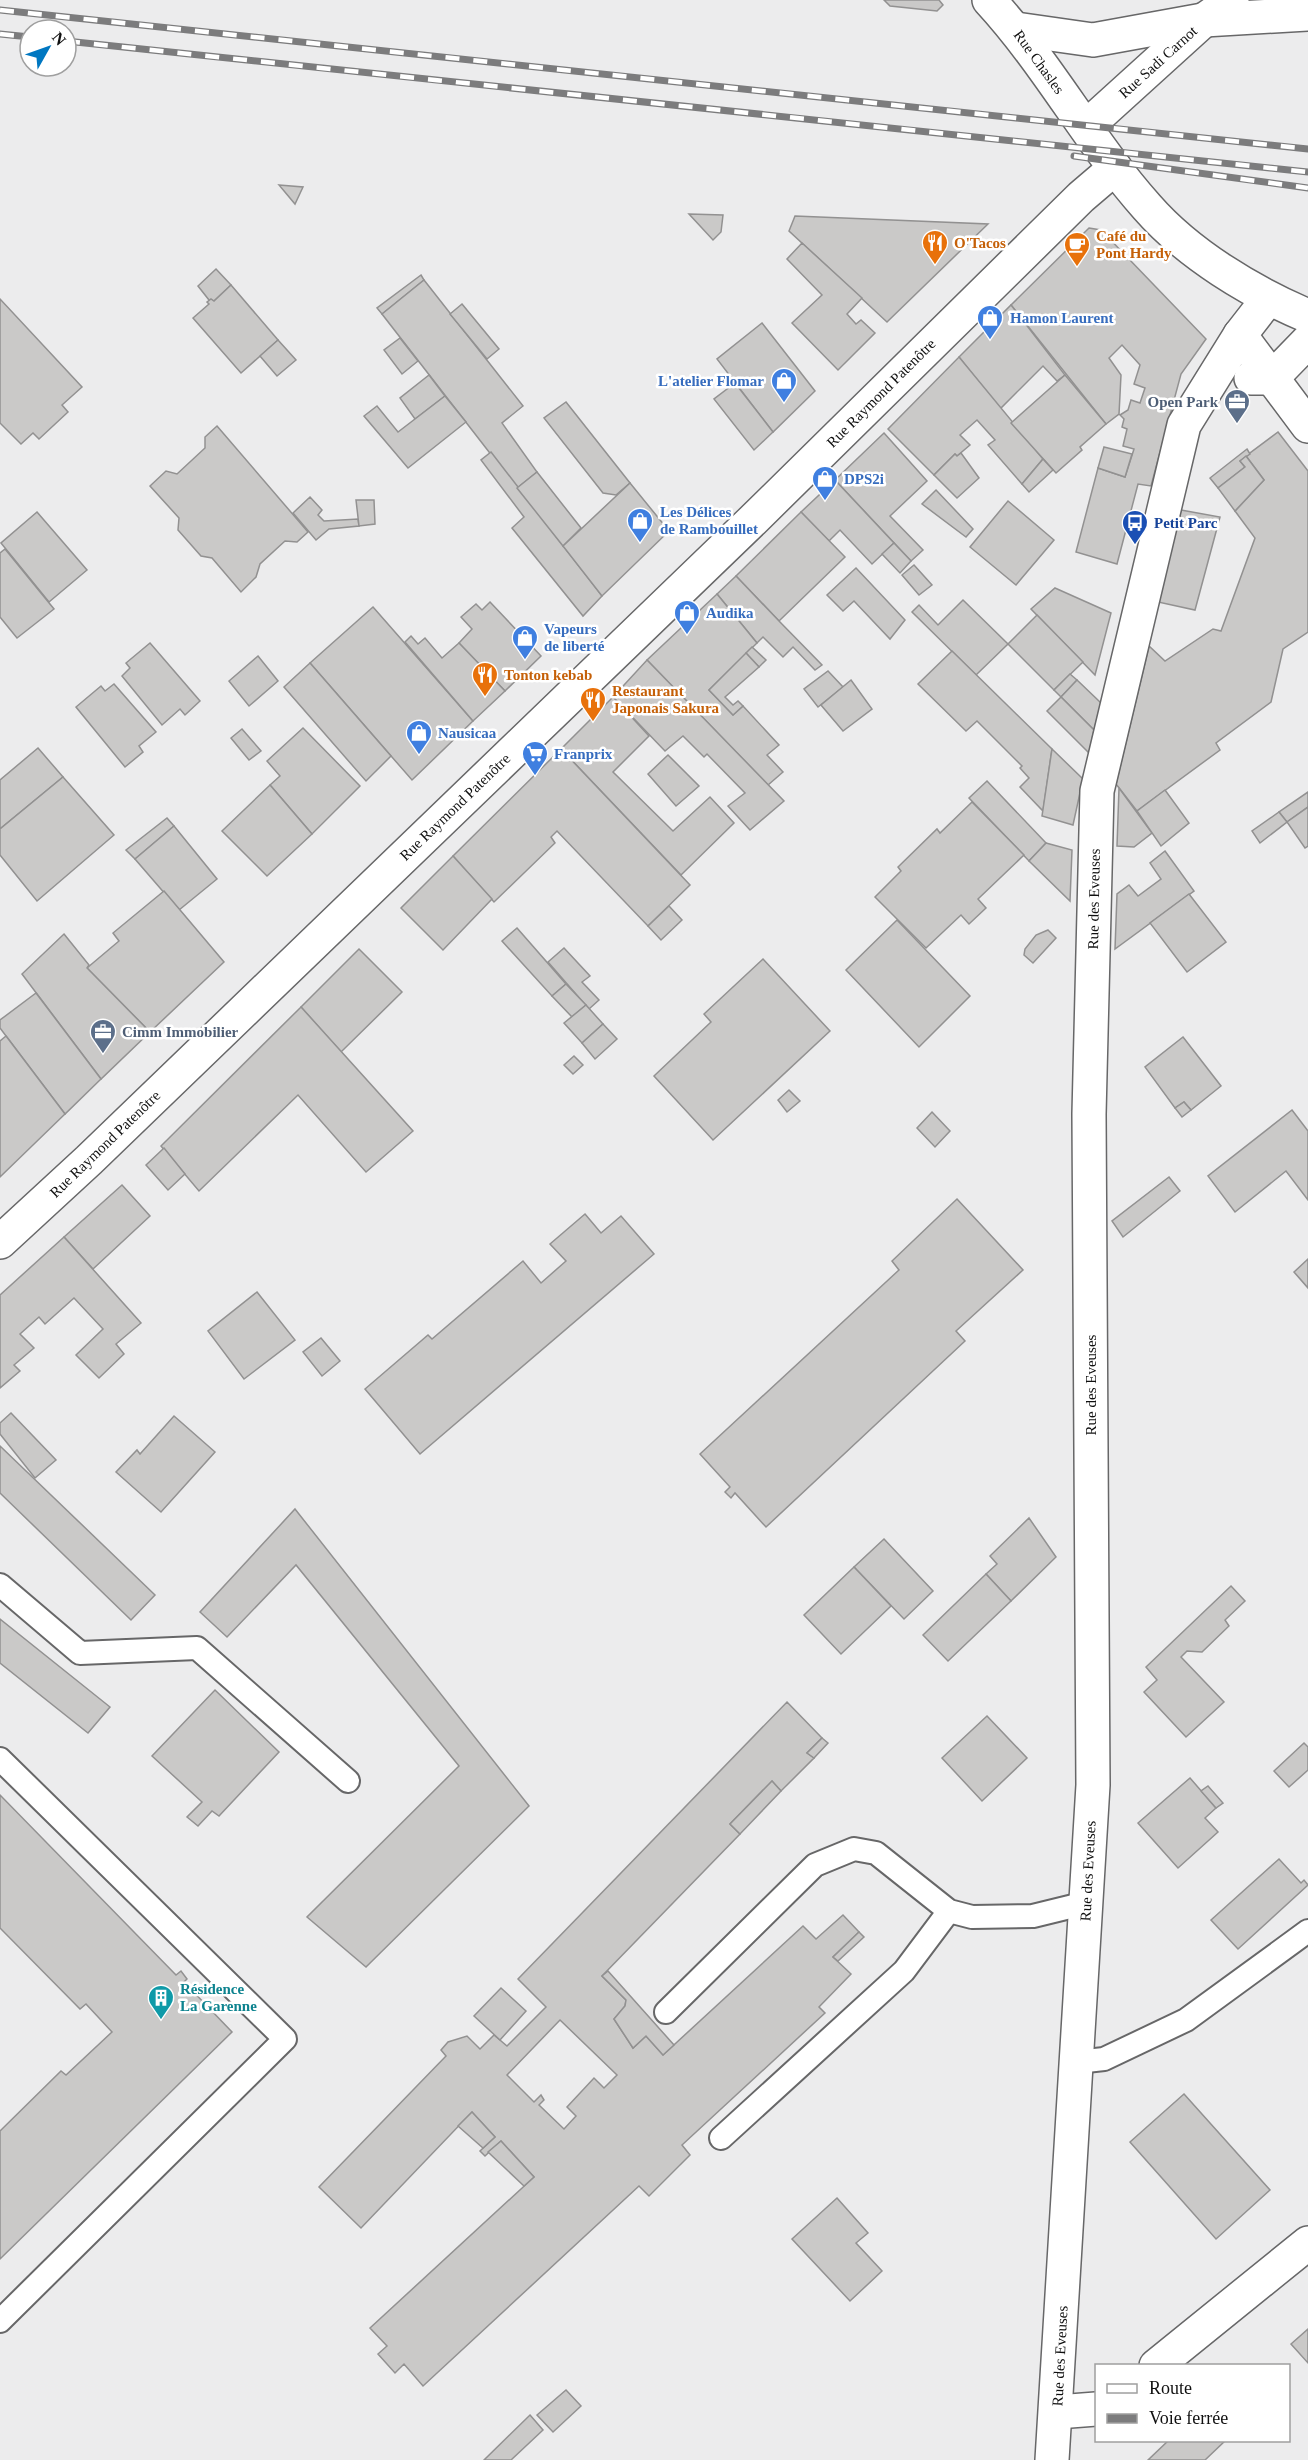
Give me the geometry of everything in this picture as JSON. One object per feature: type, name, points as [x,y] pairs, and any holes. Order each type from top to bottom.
[{"type":"street","name":"Rue Chasles","points":[[989,0],[1016,29],[1115,168],[1149,209],[1199,253],[1268,299],[1308,316]]},
{"type":"street","name":"Rue Sadi Carnot","points":[[1086,127],[1204,20],[1232,0]]},
{"type":"street","points":[[1016,29],[1093,40],[1204,20],[1308,14]]},
{"type":"street","name":"Rue Raymond Patenôtre","points":[[0,1242],[89,1160],[753,520],[1081,197],[1115,168]]},
{"type":"street","name":"Rue des Eveuses","points":[[1052,2460],[1057,2412],[1093,1785],[1089,1114],[1097,791],[1184,425],[1240,335],[1268,299]]},
{"type":"street","points":[[1240,335],[1308,426]]},
{"type":"street","points":[[1215,377],[1272,378],[1308,341]]},
{"type":"street","points":[[1158,2364],[1308,2243]]},
{"type":"street","points":[[1057,2412],[1095,2409]]},
{"type":"lane","points":[[0,1585],[80,1653],[197,1648],[348,1781]]},
{"type":"lane","points":[[0,1758],[285,2038],[0,2321]]},
{"type":"lane","points":[[666,2012],[815,1865],[854,1849],[876,1853],[949,1911],[972,1917],[1033,1916],[1086,1903]]},
{"type":"lane","points":[[721,2138],[904,1971],[949,1911]]},
{"type":"lane","points":[[1077,2062],[1104,2059],[1186,2020],[1308,1931]]},
{"type":"building","points":[[884,0],[939,0],[943,5],[937,11],[890,6]]},
{"type":"building","points":[[279,185],[303,187],[295,204]]},
{"type":"building","points":[[689,214],[723,215],[721,232],[713,240]]},
{"type":"building","points":[[795,216],[988,224],[887,322],[789,231]]},
{"type":"building","points":[[1089,228],[1101,230],[1206,339],[1181,374],[1151,486],[1138,484],[1117,564],[1076,552],[1098,468],[1125,477],[1134,449],[1123,446],[1127,429],[1122,427],[1124,419],[1120,415],[1128,410],[1131,400],[1140,403],[1145,388],[1134,384],[1140,365],[1122,345],[1109,358],[1121,375],[1119,414],[1106,424],[1011,305]]},
{"type":"building","points":[[802,243],[862,298],[847,314],[856,324],[861,320],[875,333],[838,370],[792,323],[822,295],[787,259]]},
{"type":"building","points":[[216,269],[231,285],[214,301],[209,300],[198,286]]},
{"type":"building","points":[[421,275],[424,280],[382,314],[377,308]]},
{"type":"building","points":[[424,280],[523,406],[502,423],[537,472],[517,488],[382,314]]},
{"type":"building","points":[[231,285],[278,340],[241,373],[193,318],[209,304],[207,302],[211,299],[214,301]]},
{"type":"building","points":[[0,299],[82,387],[62,405],[68,412],[39,439],[33,433],[21,444],[0,423]]},
{"type":"building","points":[[462,304],[499,349],[487,359],[450,314]]},
{"type":"building","points":[[1011,305],[1065,375],[1057,381],[1043,366],[1000,409],[959,357]]},
{"type":"building","points":[[762,323],[815,391],[773,432],[717,359]]},
{"type":"building","points":[[400,338],[418,361],[402,374],[384,350]]},
{"type":"building","points":[[278,340],[296,360],[277,376],[260,356]]},
{"type":"building","points":[[959,357],[1043,459],[1022,484],[988,445],[995,440],[977,420],[960,435],[970,445],[957,456],[955,454],[934,475],[888,429]]},
{"type":"building","points":[[429,375],[445,396],[415,419],[400,398]]},
{"type":"building","points":[[1065,375],[1106,424],[1056,473],[1011,423]]},
{"type":"building","points":[[735,383],[773,432],[754,450],[714,399]]},
{"type":"building","points":[[445,396],[466,422],[408,468],[364,416],[377,406],[398,432]]},
{"type":"building","points":[[566,402],[630,483],[616,495],[603,493],[544,418]]},
{"type":"building","points":[[217,426],[308,532],[297,542],[285,541],[260,564],[256,577],[241,592],[212,558],[201,556],[178,530],[179,518],[150,486],[166,471],[177,474],[205,448],[205,437]]},
{"type":"building","points":[[1278,432],[1308,471],[1308,632],[1283,649],[1271,702],[1216,743],[1220,750],[1137,811],[1116,784],[1149,646],[1165,661],[1213,629],[1221,631],[1255,538],[1235,511],[1264,480],[1246,456]]},
{"type":"building","points":[[884,433],[927,481],[890,516],[923,550],[911,561],[835,480]]},
{"type":"building","points":[[1104,447],[1132,454],[1125,477],[1098,468]]},
{"type":"building","points":[[1247,449],[1250,454],[1240,461],[1245,467],[1218,488],[1210,478]]},
{"type":"building","points":[[491,452],[602,596],[583,616],[512,528],[524,517],[481,460]]},
{"type":"building","points":[[961,453],[979,478],[957,498],[934,475],[955,454],[957,456]]},
{"type":"building","points":[[1246,456],[1264,480],[1235,511],[1218,488],[1245,467],[1240,461]]},
{"type":"building","points":[[1043,459],[1053,470],[1029,492],[1022,484]]},
{"type":"building","points":[[537,472],[581,528],[563,546],[517,488]]},
{"type":"building","points":[[835,480],[894,543],[872,564],[840,530],[829,541],[801,512]]},
{"type":"building","points":[[630,483],[669,531],[602,596],[563,546]]},
{"type":"building","points":[[936,490],[973,529],[966,537],[922,504]]},
{"type":"building","points":[[310,497],[322,510],[318,515],[324,521],[358,519],[359,526],[329,529],[316,540],[293,513]]},
{"type":"building","points":[[356,500],[374,500],[375,524],[359,526]]},
{"type":"building","points":[[1008,501],[1054,540],[1016,585],[970,547]]},
{"type":"building","points":[[1181,510],[1220,517],[1195,610],[1158,602]]},
{"type":"building","points":[[37,512],[87,570],[49,602],[1,543]]},
{"type":"building","points":[[801,512],[845,557],[779,621],[736,576]]},
{"type":"building","points":[[894,543],[911,561],[900,573],[882,554]]},
{"type":"building","points":[[5,549],[54,609],[17,638],[0,617],[0,553]]},
{"type":"building","points":[[914,565],[932,585],[919,595],[902,575]]},
{"type":"building","points":[[856,568],[905,620],[890,639],[854,601],[843,611],[827,595]]},
{"type":"building","points":[[736,576],[822,665],[815,670],[793,647],[783,657],[763,637],[757,643],[717,594]]},
{"type":"building","points":[[1055,588],[1111,613],[1095,675],[1031,609]]},
{"type":"building","points":[[717,594],[757,643],[709,690],[733,715],[743,706],[779,745],[767,755],[783,772],[768,785],[647,660]]},
{"type":"building","points":[[963,600],[1008,644],[976,675],[912,612],[919,605],[938,625]]},
{"type":"building","points":[[490,602],[541,656],[505,691],[459,643],[472,629],[461,617],[476,604],[482,610]]},
{"type":"building","points":[[373,607],[473,721],[412,780],[310,663]]},
{"type":"building","points":[[1037,615],[1083,662],[1054,690],[1008,644]]},
{"type":"building","points":[[411,636],[418,644],[425,638],[442,658],[459,643],[505,691],[473,721],[405,642]]},
{"type":"building","points":[[150,643],[200,701],[185,715],[180,709],[162,725],[122,676],[130,668],[126,663]]},
{"type":"building","points":[[752,647],[766,660],[759,667],[746,653]]},
{"type":"building","points":[[952,651],[1052,749],[1043,811],[1020,787],[1029,778],[1020,768],[1022,766],[977,721],[966,731],[918,684]]},
{"type":"building","points":[[746,653],[759,667],[725,697],[733,705],[738,701],[743,706],[733,715],[709,690]]},
{"type":"building","points":[[258,656],[278,681],[249,706],[229,681]]},
{"type":"building","points":[[647,660],[784,801],[750,830],[728,806],[745,793],[707,754],[704,757],[683,736],[665,751],[613,697]]},
{"type":"building","points":[[310,663],[391,756],[366,781],[284,687]]},
{"type":"building","points":[[828,671],[843,687],[818,707],[804,689]]},
{"type":"building","points":[[1070,674],[1077,680],[1061,697],[1054,690]]},
{"type":"building","points":[[851,680],[872,709],[843,731],[821,705]]},
{"type":"building","points":[[1077,680],[1101,703],[1094,730],[1061,697]]},
{"type":"building","points":[[114,684],[156,732],[139,746],[143,752],[125,767],[76,707],[101,686],[105,691]]},
{"type":"building","points":[[613,697],[649,736],[613,772],[673,831],[710,797],[734,823],[681,875],[561,749]]},
{"type":"building","points":[[1061,697],[1094,730],[1089,753],[1047,711]]},
{"type":"building","points":[[303,728],[360,786],[312,834],[270,785],[280,776],[267,761]]},
{"type":"building","points":[[242,729],[261,751],[249,760],[231,738]]},
{"type":"building","points":[[38,748],[63,777],[0,829],[0,780]]},
{"type":"building","points":[[561,749],[690,885],[648,926],[557,831],[551,837],[555,843],[494,902],[453,856]]},
{"type":"building","points":[[1052,749],[1083,779],[1073,825],[1042,816]]},
{"type":"building","points":[[668,755],[699,786],[676,806],[648,774]]},
{"type":"building","points":[[63,777],[114,835],[37,901],[0,855],[0,829]]},
{"type":"building","points":[[987,781],[1046,843],[1029,861],[969,798]]},
{"type":"building","points":[[270,785],[312,834],[267,876],[222,831]]},
{"type":"building","points":[[1119,788],[1152,833],[1134,847],[1117,846]]},
{"type":"building","points":[[1165,790],[1189,823],[1161,846],[1137,811]]},
{"type":"building","points":[[1308,792],[1308,807],[1287,822],[1279,812]]},
{"type":"building","points":[[972,802],[1024,855],[978,899],[986,908],[969,924],[961,915],[926,948],[875,897],[901,871],[898,867],[937,829],[940,833]]},
{"type":"building","points":[[1308,807],[1308,846],[1305,848],[1287,822]]},
{"type":"building","points":[[1279,812],[1287,822],[1260,843],[1252,831]]},
{"type":"building","points":[[167,818],[174,826],[135,859],[126,850]]},
{"type":"building","points":[[174,826],[217,879],[179,910],[135,859]]},
{"type":"building","points":[[1046,843],[1072,850],[1070,901],[1029,861]]},
{"type":"building","points":[[1165,851],[1194,891],[1115,949],[1117,894],[1129,885],[1138,896],[1161,879],[1150,863]]},
{"type":"building","points":[[453,856],[492,899],[443,950],[401,908]]},
{"type":"building","points":[[164,891],[224,962],[150,1032],[87,968],[119,941],[113,933]]},
{"type":"building","points":[[1189,894],[1226,942],[1187,972],[1150,923]]},
{"type":"building","points":[[669,906],[682,920],[661,940],[648,926]]},
{"type":"building","points":[[897,920],[970,996],[919,1047],[846,970]]},
{"type":"building","points":[[517,928],[566,984],[552,996],[502,941]]},
{"type":"building","points":[[1048,930],[1056,938],[1033,963],[1024,955],[1025,949],[1036,935]]},
{"type":"building","points":[[64,934],[89,965],[87,968],[150,1032],[101,1079],[22,974]]},
{"type":"building","points":[[564,948],[590,976],[582,982],[599,1000],[589,1009],[548,962]]},
{"type":"building","points":[[359,949],[402,992],[341,1052],[301,1007]]},
{"type":"building","points":[[763,959],[830,1031],[713,1140],[654,1076],[711,1022],[704,1014]]},
{"type":"building","points":[[566,984],[586,1005],[572,1017],[552,996]]},
{"type":"building","points":[[36,993],[101,1079],[65,1114],[0,1028],[0,1020]]},
{"type":"building","points":[[586,1005],[603,1024],[582,1043],[564,1023]]},
{"type":"building","points":[[301,1007],[413,1131],[366,1172],[298,1095],[199,1191],[161,1146]]},
{"type":"building","points":[[603,1024],[617,1039],[595,1059],[582,1043]]},
{"type":"building","points":[[6,1036],[65,1114],[0,1177],[0,1041]]},
{"type":"building","points":[[1183,1037],[1221,1086],[1191,1110],[1184,1102],[1175,1108],[1145,1067]]},
{"type":"building","points":[[574,1056],[583,1065],[573,1074],[564,1065]]},
{"type":"building","points":[[789,1090],[800,1101],[787,1112],[778,1100]]},
{"type":"building","points":[[1184,1102],[1191,1110],[1182,1117],[1175,1108]]},
{"type":"building","points":[[1292,1110],[1308,1131],[1308,1200],[1286,1171],[1235,1212],[1208,1176]]},
{"type":"building","points":[[932,1112],[950,1131],[935,1147],[917,1128]]},
{"type":"building","points":[[164,1148],[185,1174],[168,1190],[146,1165]]},
{"type":"building","points":[[1169,1177],[1180,1191],[1123,1237],[1112,1221]]},
{"type":"building","points":[[122,1185],[150,1216],[93,1269],[64,1237]]},
{"type":"building","points":[[957,1199],[1023,1270],[956,1331],[965,1341],[766,1527],[735,1493],[731,1498],[725,1492],[730,1487],[700,1454],[899,1270],[892,1261]]},
{"type":"building","points":[[585,1214],[601,1233],[621,1216],[654,1254],[420,1454],[365,1389],[428,1335],[432,1339],[523,1261],[541,1283],[566,1261],[550,1244]]},
{"type":"building","points":[[64,1237],[141,1323],[116,1344],[124,1354],[99,1378],[76,1355],[103,1329],[74,1298],[45,1324],[39,1317],[20,1334],[34,1348],[14,1365],[20,1371],[0,1388],[0,1295]]},
{"type":"building","points":[[1308,1259],[1308,1288],[1294,1272]]},
{"type":"building","points":[[257,1292],[295,1340],[244,1379],[208,1331]]},
{"type":"building","points":[[321,1338],[340,1361],[322,1376],[303,1352]]},
{"type":"building","points":[[11,1413],[56,1460],[35,1478],[0,1434],[0,1423]]},
{"type":"building","points":[[174,1416],[215,1452],[161,1512],[116,1472],[137,1450],[140,1454]]},
{"type":"building","points":[[0,1446],[155,1595],[131,1620],[0,1493]]},
{"type":"building","points":[[295,1509],[529,1806],[366,1967],[307,1917],[459,1766],[296,1565],[227,1637],[200,1612]]},
{"type":"building","points":[[1029,1518],[1056,1557],[1011,1601],[986,1574],[997,1564],[990,1556]]},
{"type":"building","points":[[884,1539],[933,1591],[904,1619],[854,1567]]},
{"type":"building","points":[[854,1567],[891,1606],[841,1654],[804,1615]]},
{"type":"building","points":[[986,1574],[1011,1601],[948,1661],[923,1635]]},
{"type":"building","points":[[1231,1586],[1245,1601],[1225,1620],[1229,1626],[1202,1652],[1187,1651],[1181,1657],[1224,1702],[1186,1737],[1144,1692],[1157,1680],[1146,1667]]},
{"type":"building","points":[[0,1619],[110,1707],[88,1733],[0,1663]]},
{"type":"building","points":[[215,1690],[279,1752],[219,1816],[212,1811],[198,1826],[187,1817],[202,1802],[152,1756]]},
{"type":"building","points":[[787,1702],[822,1738],[807,1753],[814,1758],[781,1791],[772,1781],[730,1824],[740,1834],[602,1976],[626,2000],[625,2006],[614,2019],[633,2048],[646,2036],[663,2055],[803,1926],[816,1939],[843,1915],[859,1932],[833,1957],[851,1974],[819,2007],[825,2013],[682,2145],[690,2155],[649,2196],[639,2186],[423,2386],[404,2364],[395,2373],[378,2354],[387,2346],[370,2328],[534,2177],[501,2141],[485,2156],[480,2151],[495,2137],[472,2112],[361,2228],[319,2187],[446,2056],[441,2050],[448,2042],[467,2036],[480,2049],[494,2035],[507,2046],[546,2007],[518,1979]],"holes":[[[560,2020],[617,2075],[604,2088],[594,2078],[567,2107],[576,2116],[564,2129],[539,2105],[544,2100],[541,2095],[534,2102],[507,2075]]]},
{"type":"building","points":[[987,1716],[1027,1758],[982,1801],[942,1758]]},
{"type":"building","points":[[822,1738],[828,1743],[814,1758],[807,1753]]},
{"type":"building","points":[[1304,1743],[1308,1747],[1308,1770],[1289,1787],[1274,1771]]},
{"type":"building","points":[[1190,1778],[1216,1808],[1205,1818],[1218,1832],[1178,1868],[1138,1823]]},
{"type":"building","points":[[772,1781],[781,1791],[740,1834],[730,1824]]},
{"type":"building","points":[[1208,1786],[1223,1803],[1216,1808],[1201,1791]]},
{"type":"building","name":"Résidence La Garenne","points":[[0,1795],[176,1975],[181,1971],[187,1979],[184,1982],[232,2032],[0,2259],[0,2131],[61,2071],[66,2075],[112,2032],[86,2004],[80,2009],[0,1928]]},
{"type":"building","points":[[1279,1859],[1301,1883],[1304,1880],[1308,1885],[1238,1949],[1211,1920]]},
{"type":"building","points":[[859,1932],[864,1937],[838,1961],[833,1957]]},
{"type":"building","points":[[608,1971],[674,2045],[663,2055],[646,2036],[633,2048],[614,2019],[625,2006],[626,2000],[602,1976]]},
{"type":"building","points":[[501,1988],[526,2011],[500,2040],[474,2016]]},
{"type":"building","points":[[1184,2094],[1270,2190],[1216,2239],[1130,2142]]},
{"type":"building","points":[[472,2112],[495,2137],[483,2148],[458,2126]]},
{"type":"building","points":[[501,2141],[534,2177],[524,2186],[488,2152]]},
{"type":"building","points":[[837,2198],[868,2233],[856,2243],[882,2271],[850,2301],[792,2239]]},
{"type":"building","points":[[1308,2329],[1308,2363],[1291,2344]]},
{"type":"building","points":[[566,2390],[581,2406],[553,2432],[537,2415]]},
{"type":"building","points":[[530,2415],[543,2430],[511,2460],[484,2460]]},
{"type":"building","points":[[1167,2442],[1224,2442],[1205,2460],[1148,2460]]},
{"type":"railway","points":[[0,10],[1308,149]]},
{"type":"railway","points":[[0,34],[18,36]]},
{"type":"railway","points":[[78,42],[1308,172]]},
{"type":"railway","points":[[1074,156],[1308,188]]},
{"type":"place","name":"O'Tacos","points":[[935,266]]},
{"type":"place","name":"Café du Pont Hardy","points":[[1077,268]]},
{"type":"place","name":"Hamon Laurent","points":[[990,341]]},
{"type":"place","name":"L'atelier Flomar","points":[[784,404]]},
{"type":"place","name":"Open Park","points":[[1237,425]]},
{"type":"place","name":"DPS2i","points":[[825,502]]},
{"type":"place","name":"Les Délices de Rambouillet","points":[[640,544]]},
{"type":"place","name":"Petit Parc","points":[[1135,546]]},
{"type":"place","name":"Audika","points":[[687,636]]},
{"type":"place","name":"Vapeurs de liberté","points":[[525,661]]},
{"type":"place","name":"Tonton kebab","points":[[485,698]]},
{"type":"place","name":"Restaurant Japonais Sakura","points":[[593,723]]},
{"type":"place","name":"Nausicaa","points":[[419,756]]},
{"type":"place","name":"Franprix","points":[[535,777]]},
{"type":"place","name":"Cimm Immobilier","points":[[103,1055]]},
{"type":"place","name":"Résidence La Garenne","points":[[161,2021]]}]
